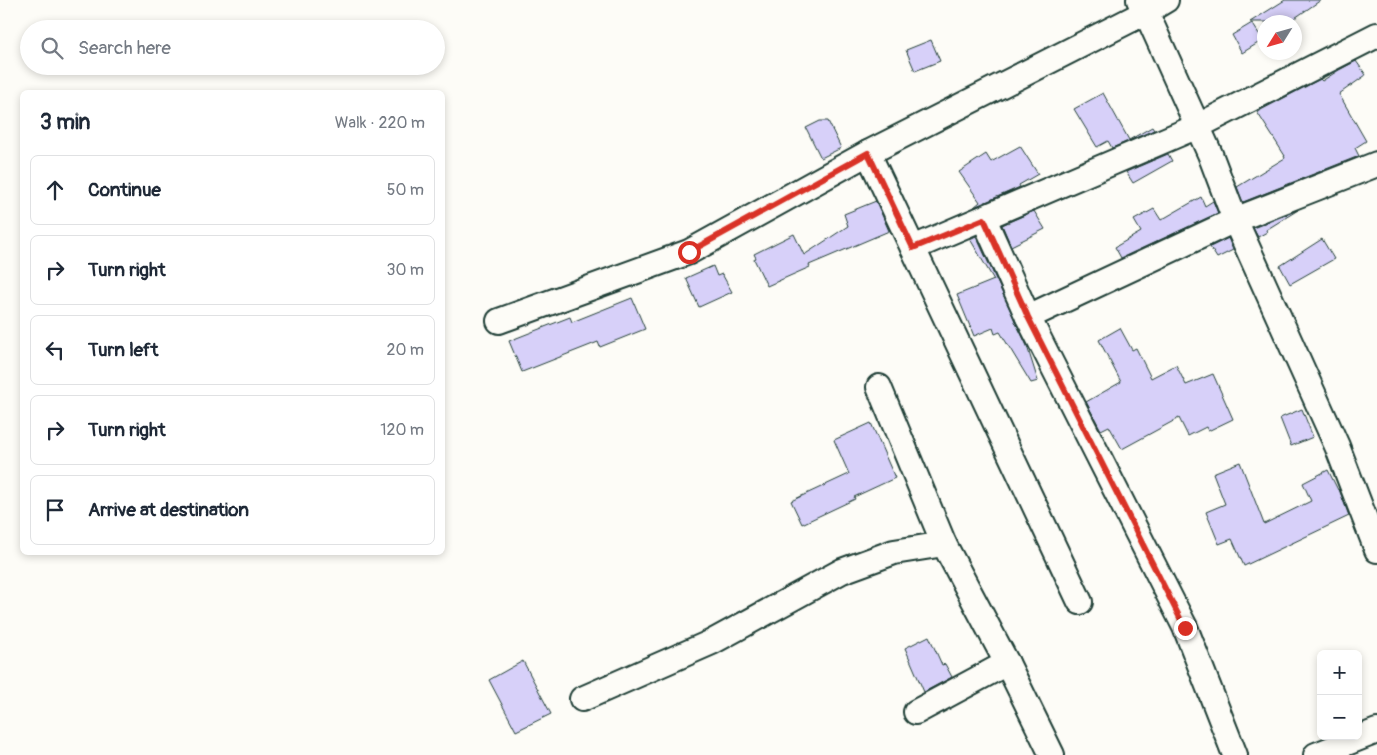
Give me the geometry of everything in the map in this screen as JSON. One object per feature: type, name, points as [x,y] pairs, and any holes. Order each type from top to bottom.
[{"type":"street","points":[[499,321],[689,252],[868,153],[1142,6],[1166,0]]},
{"type":"street","points":[[1142,6],[1198,126],[1235,220],[1337,446],[1377,550]]},
{"type":"street","points":[[913,248],[1198,126],[1377,35]]},
{"type":"street","points":[[868,153],[1080,602]]},
{"type":"street","points":[[1028,317],[1235,220],[1377,164]]},
{"type":"street","points":[[984,219],[1028,317],[1185,628],[1235,755]]},
{"type":"street","points":[[879,388],[944,544],[1007,663],[1052,755]]},
{"type":"street","points":[[582,699],[712,642],[842,570],[894,552],[944,544]]},
{"type":"street","points":[[916,712],[1007,663]]},
{"type":"street","points":[[1316,755],[1377,731]]},
{"type":"building","points":[[1285,0],[1321,0],[1299,15],[1261,15]]},
{"type":"building","points":[[1252,23],[1257,31],[1257,44],[1242,53],[1232,35]]},
{"type":"building","points":[[931,40],[940,61],[915,71],[906,50]]},
{"type":"building","points":[[1356,61],[1366,75],[1339,94],[1366,141],[1355,148],[1359,156],[1243,202],[1237,187],[1285,158],[1257,112],[1320,79],[1322,81]]},
{"type":"building","points":[[1103,93],[1129,140],[1152,127],[1154,130],[1112,148],[1108,141],[1097,147],[1074,109]]},
{"type":"building","points":[[820,121],[828,121],[841,148],[821,158],[806,128]]},
{"type":"building","points":[[1020,146],[1038,174],[1019,185],[1020,187],[974,207],[980,202],[959,172],[986,154],[991,162]]},
{"type":"building","points":[[1168,154],[1172,161],[1133,183],[1126,172]]},
{"type":"building","points":[[1201,197],[1205,206],[1213,201],[1218,213],[1121,258],[1115,247],[1141,232],[1134,220],[1154,209],[1161,220]]},
{"type":"building","points":[[876,201],[889,231],[809,265],[810,267],[767,286],[754,259],[756,258],[754,254],[794,234],[804,255],[848,226],[844,214]]},
{"type":"building","points":[[1298,210],[1258,237],[1253,228]]},
{"type":"building","points":[[1034,211],[1045,229],[1011,246],[1002,225]]},
{"type":"building","points":[[976,236],[1027,346],[1038,381],[1031,383],[1000,332],[995,334],[993,328],[974,336],[957,295],[994,280],[970,239]]},
{"type":"building","points":[[1228,238],[1233,250],[1217,258],[1210,247]]},
{"type":"building","points":[[1322,239],[1334,259],[1290,284],[1280,266]]},
{"type":"building","points":[[713,266],[717,276],[722,274],[732,292],[699,307],[686,278]]},
{"type":"building","points":[[632,298],[645,329],[600,347],[598,342],[522,372],[509,341],[570,317],[572,322]]},
{"type":"building","points":[[1120,328],[1132,350],[1136,348],[1151,378],[1176,365],[1186,385],[1213,374],[1233,419],[1208,431],[1206,427],[1188,436],[1179,418],[1122,449],[1109,426],[1101,430],[1086,402],[1121,382],[1099,340]]},
{"type":"building","points":[[1302,409],[1313,437],[1291,446],[1280,418]]},
{"type":"building","points":[[871,423],[895,478],[802,524],[791,501],[849,474],[834,440]]},
{"type":"building","points":[[1240,462],[1264,524],[1311,501],[1303,483],[1328,470],[1339,489],[1349,516],[1244,566],[1232,539],[1219,544],[1206,512],[1225,504],[1213,473]]},
{"type":"building","points":[[929,636],[942,665],[945,664],[952,677],[924,692],[905,648]]},
{"type":"building","points":[[523,661],[551,714],[516,731],[489,680]]},
{"type":"route","points":[[689,252],[868,153],[913,248],[984,219],[1028,317],[1185,628]]}]
